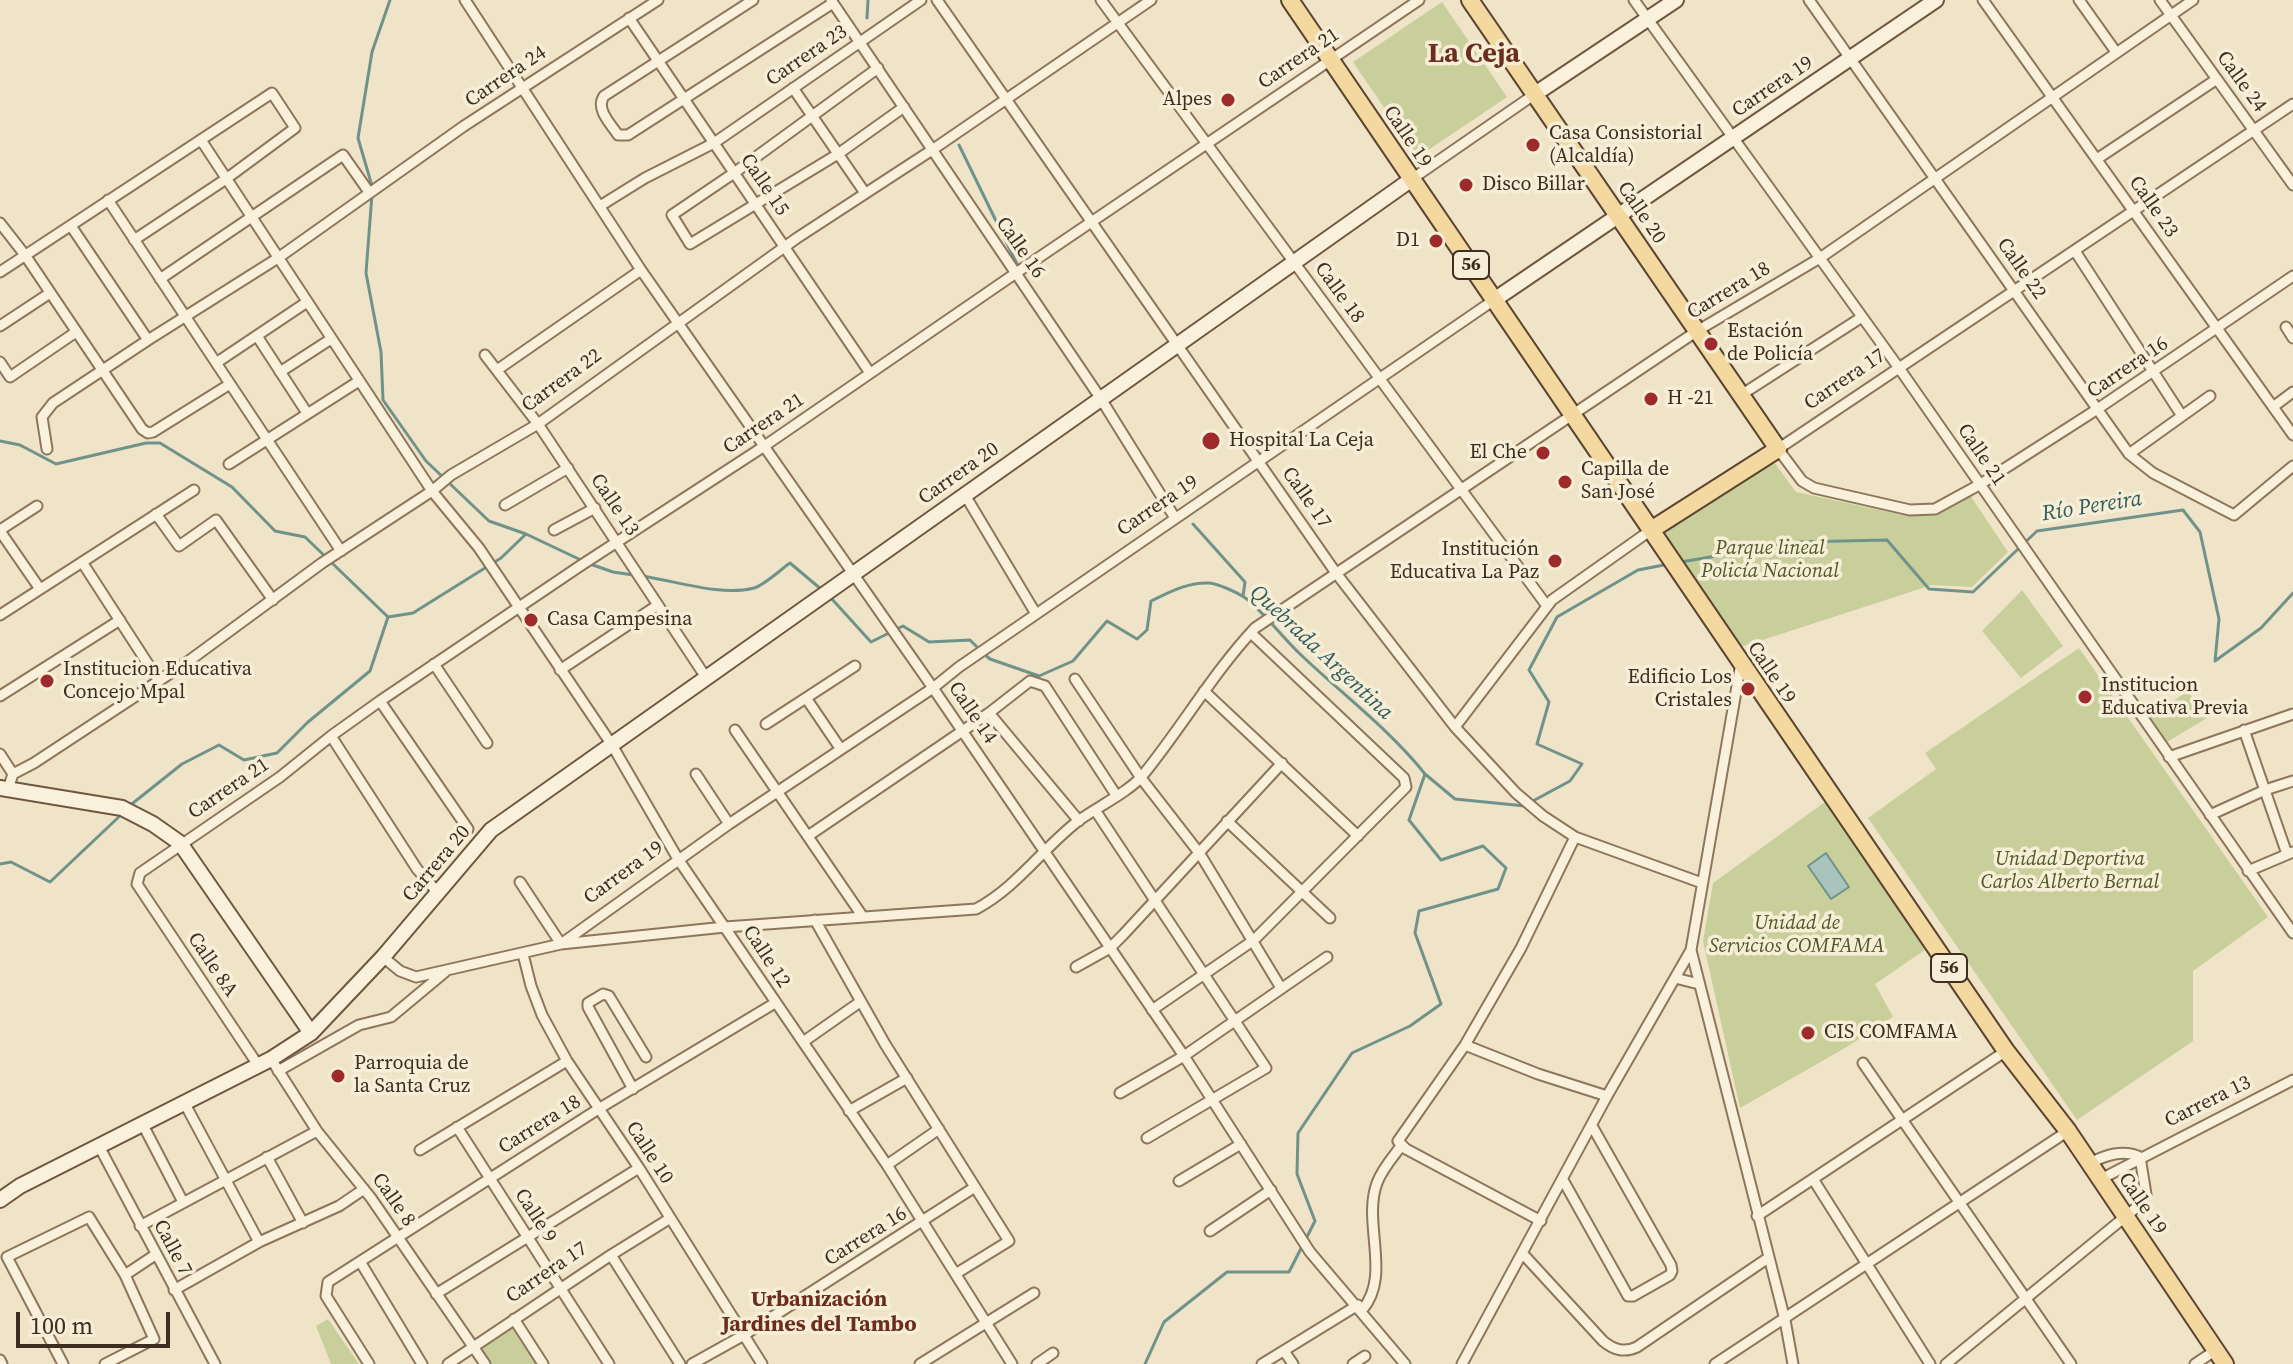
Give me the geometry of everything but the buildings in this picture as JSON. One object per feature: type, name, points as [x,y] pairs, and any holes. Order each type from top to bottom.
[{"type":"main road","name":"Calle 19","points":[[1290,0],[2006,1051],[2068,1131],[2220,1357]]},
{"type":"main road","name":"Calle 20","points":[[1470,0],[1778,449]]},
{"type":"main road","name":"Carrera 20","points":[[1535,94],[1676,0]]},
{"type":"main road","name":"Carrera 19","points":[[1494,300],[1936,0]]},
{"type":"main road","name":"Carrera 20","points":[[0,1200],[20,1186],[269,1065],[311,1033],[383,957],[491,830],[1412,179]]},
{"type":"main road","name":"Carrera 17","points":[[1651,530],[1778,449]]},
{"type":"main road","points":[[7,783],[127,810],[180,843],[311,1033]]},
{"type":"street","name":"Calle 14","points":[[465,0],[600,206],[637,273],[676,323],[897,635],[1184,1056],[1310,1252],[1405,1364]]},
{"type":"street","name":"Carrera 24","points":[[47,449],[43,414],[53,403],[278,258],[372,190],[658,0]]},
{"type":"street","points":[[753,0],[604,96],[600,101],[601,108],[618,135],[628,135],[685,100],[832,1]]},
{"type":"street","name":"Carrera 23","points":[[600,206],[645,178],[714,143],[921,0]]},
{"type":"street","name":"Calle 17","points":[[937,0],[1336,573],[1455,727],[1516,793],[1575,837],[1702,883]]},
{"type":"street","name":"Calle 18","points":[[1101,0],[1547,606]]},
{"type":"street","name":"Carrera 22","points":[[7,783],[159,681],[322,563],[448,478],[538,424],[785,247],[1151,0]]},
{"type":"street","name":"Carrera 21","points":[[137,884],[140,873],[280,777],[380,701],[763,447],[1419,0]]},
{"type":"street","name":"Calle 21","points":[[1634,0],[1899,368],[2248,871],[2290,922],[2293,933]]},
{"type":"street","name":"Calle 22","points":[[1809,0],[2129,454],[2153,473],[2229,514],[2239,513],[2293,466]]},
{"type":"street","name":"Calle 23","points":[[1983,0],[2293,435]]},
{"type":"street","points":[[2079,0],[2116,52]]},
{"type":"street","name":"Calle 24","points":[[2160,0],[2293,185]]},
{"type":"street","name":"Carrera 18","points":[[561,944],[725,927],[976,909],[1000,896],[1079,821],[1141,778],[1253,630],[1697,331],[1820,258],[1934,176],[2193,0]]},
{"type":"street","name":"Calle 16","points":[[832,1],[1101,399],[1175,518]]},
{"type":"street","name":"Calle 15","points":[[629,18],[870,373]]},
{"type":"street","points":[[878,68],[672,215],[690,244],[838,154],[904,107]]},
{"type":"street","points":[[2097,159],[2217,79]]},
{"type":"street","points":[[793,88],[865,193]]},
{"type":"street","points":[[0,272],[272,93],[295,128],[226,179],[134,240]]},
{"type":"street","name":"Carrera 20","points":[[1412,179],[1535,94]]},
{"type":"street","name":"Carrera 17","points":[[1778,449],[2293,104]]},
{"type":"street","name":"Calle 12","points":[[201,140],[432,491],[479,548],[612,745],[678,859],[887,1165],[1012,1364]]},
{"type":"street","points":[[160,279],[343,155],[372,190]]},
{"type":"street","points":[[108,200],[267,439],[338,553]]},
{"type":"street","points":[[0,223],[25,255],[142,429],[148,433],[230,384]]},
{"type":"street","points":[[71,226],[148,340]]},
{"type":"street","points":[[2075,251],[2182,416]]},
{"type":"street","points":[[497,370],[637,273]]},
{"type":"street","name":"Carrera 16","points":[[1778,449],[1802,481],[1814,488],[1910,510],[1935,509],[1979,485],[2096,410],[2293,276]]},
{"type":"street","points":[[0,326],[50,293]]},
{"type":"street","name":"Carrera 19","points":[[383,957],[400,971],[416,977],[561,944],[678,859],[933,688],[977,654],[1494,300]]},
{"type":"street","points":[[216,363],[307,302]]},
{"type":"street","points":[[1741,395],[1862,317]]},
{"type":"street","points":[[2286,327],[2293,338]]},
{"type":"street","points":[[0,362],[10,377],[76,332]]},
{"type":"street","points":[[257,336],[307,413]]},
{"type":"street","points":[[280,372],[331,339]]},
{"type":"street","name":"Calle 13","points":[[485,355],[538,424],[707,679]]},
{"type":"street","points":[[229,464],[359,381]]},
{"type":"street","points":[[2273,407],[2293,392]]},
{"type":"street","points":[[2129,454],[2210,396]]},
{"type":"street","points":[[505,505],[568,468]]},
{"type":"street","points":[[0,615],[194,490]]},
{"type":"street","points":[[965,495],[1036,614]]},
{"type":"street","points":[[37,506],[0,530],[40,589]]},
{"type":"street","points":[[554,530],[595,508]]},
{"type":"street","points":[[156,514],[179,546],[216,520],[273,600]]},
{"type":"street","name":"Carrera 17","points":[[1455,727],[1547,606],[1651,530]]},
{"type":"street","points":[[82,562],[159,681]]},
{"type":"street","points":[[560,670],[658,605]]},
{"type":"street","points":[[0,696],[120,620]]},
{"type":"street","points":[[1152,1010],[1254,940],[1406,787],[1406,782],[1253,630]]},
{"type":"street","points":[[1462,1364],[1607,1096],[1691,950],[1741,663]]},
{"type":"street","points":[[434,664],[487,743]]},
{"type":"street","points":[[766,724],[855,666]]},
{"type":"street","points":[[1075,679],[1141,778],[1200,854],[1281,988]]},
{"type":"street","points":[[808,836],[989,713],[1030,681],[1045,686],[1116,795]]},
{"type":"street","points":[[1204,691],[1358,836]]},
{"type":"street","points":[[806,698],[840,748]]},
{"type":"street","points":[[380,701],[468,829]]},
{"type":"street","points":[[989,713],[1079,821]]},
{"type":"street","points":[[2169,757],[2293,714]]},
{"type":"street","points":[[735,730],[863,917]]},
{"type":"street","points":[[2244,730],[2290,853],[2248,871]]},
{"type":"street","points":[[331,736],[417,869],[439,894]]},
{"type":"street","points":[[0,754],[7,783]]},
{"type":"street","points":[[1076,967],[1110,948],[1282,763]]},
{"type":"street","points":[[696,774],[729,824]]},
{"type":"street","points":[[2210,815],[2293,781]]},
{"type":"street","points":[[1095,810],[1266,1068],[1147,1138]]},
{"type":"street","points":[[1227,821],[1330,918]]},
{"type":"street","points":[[1262,1364],[1373,1298],[1377,1183],[1401,1146],[1400,1138],[1465,1045],[1531,931],[1575,837]]},
{"type":"street","points":[[520,882],[561,944]]},
{"type":"street","name":"Calle 8A","points":[[137,884],[269,1065]]},
{"type":"street","points":[[815,920],[860,1002],[1009,1241],[957,1273]]},
{"type":"street","points":[[1691,950],[1785,1320],[1793,1364]]},
{"type":"street","name":"Calle 10","points":[[523,954],[542,1015],[567,1061],[639,1168],[762,1364]]},
{"type":"street","points":[[1120,1093],[1184,1056],[1327,957]]},
{"type":"street","points":[[269,1065],[359,1025],[391,1017],[447,971]]},
{"type":"street","points":[[1675,978],[1699,984]]},
{"type":"street","points":[[633,1089],[588,1003],[603,994],[609,996],[646,1057]]},
{"type":"street","points":[[803,1042],[860,1002]]},
{"type":"street","name":"Carrera 18","points":[[369,1364],[326,1296],[328,1282],[600,1108],[775,1003]]},
{"type":"street","points":[[1465,1045],[1538,1074],[1607,1096]]},
{"type":"street","points":[[1757,1216],[2006,1051]]},
{"type":"street","points":[[420,1150],[567,1061]]},
{"type":"street","points":[[1863,1063],[2071,1364]]},
{"type":"street","name":"Calle 8","points":[[269,1065],[364,1189],[485,1364]]},
{"type":"street","points":[[849,1111],[907,1078]]},
{"type":"street","name":"Carrera 13","points":[[2101,1179],[2293,1080]]},
{"type":"street","points":[[185,1104],[259,1242]]},
{"type":"street","points":[[143,1125],[183,1202]]},
{"type":"street","points":[[1563,1180],[1628,1296],[1670,1275],[1671,1265],[1592,1126]]},
{"type":"street","name":"Calle 9","points":[[457,1127],[609,1364]]},
{"type":"street","points":[[887,1165],[939,1129]]},
{"type":"street","points":[[140,1226],[317,1131]]},
{"type":"street","points":[[1715,1364],[2068,1131]]},
{"type":"street","points":[[1179,1181],[1241,1144]]},
{"type":"street","points":[[1401,1146],[1541,1221]]},
{"type":"street","name":"Calle 7","points":[[100,1148],[213,1361]]},
{"type":"street","name":"Carrera 13","points":[[2090,1163],[2121,1153],[2140,1157]]},
{"type":"street","points":[[267,1157],[303,1223]]},
{"type":"street","points":[[1946,1364],[2137,1207],[2146,1194],[2140,1157]]},
{"type":"street","points":[[436,1294],[639,1168]]},
{"type":"street","points":[[1813,1179],[1930,1364]]},
{"type":"street","name":"Carrera 16","points":[[692,1364],[744,1335],[975,1187]]},
{"type":"street","points":[[174,1290],[259,1242],[339,1206],[364,1189]]},
{"type":"street","points":[[1210,1231],[1271,1190]]},
{"type":"street","points":[[63,1364],[7,1257],[89,1217],[125,1275],[154,1339],[105,1364]]},
{"type":"street","name":"Carrera 17","points":[[448,1364],[669,1219]]},
{"type":"street","points":[[1523,1254],[1603,1341],[1623,1351],[1637,1347],[1768,1258]]},
{"type":"street","points":[[125,1275],[155,1255]]},
{"type":"street","points":[[611,1255],[680,1364]]},
{"type":"street","points":[[361,1263],[422,1364]]},
{"type":"street","points":[[920,1364],[1034,1293]]},
{"type":"street","points":[[514,1319],[543,1364]]},
{"type":"street","points":[[1284,1351],[1293,1364]]},
{"type":"street","points":[[1037,1364],[1053,1353]]},
{"type":"street","points":[[1958,1354],[1963,1364]]},
{"type":"street","points":[[1353,1364],[1365,1356]]},
{"type":"street","points":[[2195,1364],[2220,1357]]},
{"type":"street","points":[[201,1364],[213,1361]]},
{"type":"green space","points":[[1442,2],[1507,97],[1418,157],[1353,62]]},
{"type":"green space","name":"Parque lineal Policía Nacional","points":[[1771,458],[1796,492],[1903,515],[1936,514],[1970,495],[2008,552],[1972,587],[1932,585],[1741,647],[1657,529]]},
{"type":"green space","points":[[2022,590],[2063,646],[2021,678],[1982,631]]},
{"type":"green space","name":"Unidad Deportiva Carlos Alberto Bernal","points":[[2079,648],[2268,917],[2193,971],[2193,1041],[2077,1120],[1868,818],[1936,769],[1925,753]]},
{"type":"green space","points":[[2188,691],[2207,718],[2167,742],[2149,718]]},
{"type":"green space","name":"Unidad de Servicios COMFAMA","points":[[1829,799],[1928,948],[1875,984],[1893,1017],[1740,1108],[1703,941],[1713,883]]},
{"type":"green space","points":[[328,1319],[359,1364],[331,1364],[316,1326]]},
{"type":"green space","points":[[511,1326],[536,1364],[492,1364],[479,1347]]},
{"type":"water","points":[[1826,853],[1849,887],[1831,899],[1808,866]]},
{"type":"waterway","name":"Quebrada Argentina","points":[[372,186],[358,138],[372,52],[390,0]]},
{"type":"waterway","points":[[867,18],[868,0]]},
{"type":"waterway","points":[[959,145],[1017,264]]},
{"type":"waterway","name":"Quebrada Argentina","points":[[372,194],[366,273],[381,352],[383,400],[426,461],[489,521],[526,534],[583,561]]},
{"type":"waterway","points":[[0,441],[20,445],[56,464],[146,443],[160,443],[232,487],[275,531],[305,537],[388,617]]},
{"type":"waterway","name":"Río Pereira","points":[[1681,562],[1798,542],[1887,540],[1929,589],[1973,592],[2037,531],[2183,510],[2200,532],[2219,619],[2215,661],[2261,628],[2293,593]]},
{"type":"waterway","points":[[1193,524],[1245,582],[1243,596]]},
{"type":"waterway","points":[[388,617],[413,613],[501,558],[526,534]]},
{"type":"waterway","name":"Quebrada Argentina","points":[[641,576],[712,589],[741,590],[759,586],[790,563],[822,590]]},
{"type":"waterway","name":"Quebrada Argentina","points":[[590,564],[633,575]]},
{"type":"waterway","name":"Río Pereira","points":[[1531,802],[1570,781],[1582,764],[1537,744],[1549,702],[1529,670],[1557,617],[1638,570],[1669,564]]},
{"type":"waterway","name":"Quebrada Argentina","points":[[984,654],[990,659],[1039,676],[1073,661],[1107,621],[1137,639],[1147,630],[1151,601],[1186,586],[1201,583],[1218,585],[1251,603],[1300,654],[1396,742],[1425,774]]},
{"type":"waterway","name":"Quebrada Argentina","points":[[831,598],[871,642],[903,626],[929,642],[970,640],[979,649]]},
{"type":"waterway","points":[[128,807],[182,764],[219,745],[244,760],[277,753],[308,722],[370,671],[388,617]]},
{"type":"waterway","name":"Río Pereira","points":[[1145,1364],[1164,1322],[1227,1272],[1289,1272],[1315,1221],[1297,1174],[1298,1133],[1352,1053],[1410,1026],[1441,1004],[1415,933],[1419,911],[1498,889],[1506,868],[1483,846],[1441,860],[1409,820],[1425,774],[1455,799],[1525,806]]},
{"type":"waterway","points":[[0,864],[11,862],[50,882],[123,813]]},
{"type":"place","name":"Alpes","points":[[1228,100]]},
{"type":"place","name":"Casa Consistorial (Alcaldía)","points":[[1533,145]]},
{"type":"place","name":"Disco Billar","points":[[1466,185]]},
{"type":"place","name":"D1","points":[[1436,241]]},
{"type":"place","name":"Estación de Policía","points":[[1711,344]]},
{"type":"place","name":"H -21","points":[[1651,399]]},
{"type":"place","name":"Hospital La Ceja","points":[[1211,441]]},
{"type":"place","name":"El Che","points":[[1543,453]]},
{"type":"place","name":"Capilla de San José","points":[[1565,482]]},
{"type":"place","name":"Institución Educativa La Paz","points":[[1555,561]]},
{"type":"place","name":"Casa Campesina","points":[[531,620]]},
{"type":"place","name":"Institucion Educativa Concejo Mpal","points":[[47,681]]},
{"type":"place","name":"Edificio Los Cristales","points":[[1748,689]]},
{"type":"place","name":"Institucion Educativa Previa","points":[[2085,697]]},
{"type":"place","name":"CIS COMFAMA","points":[[1808,1033]]},
{"type":"place","name":"Parroquia de la Santa Cruz","points":[[338,1076]]},
{"type":"district","name":"La Ceja","points":[[1474,55]]},
{"type":"district","name":"Urbanización Jardines del Tambo","points":[[819,1312]]}]
